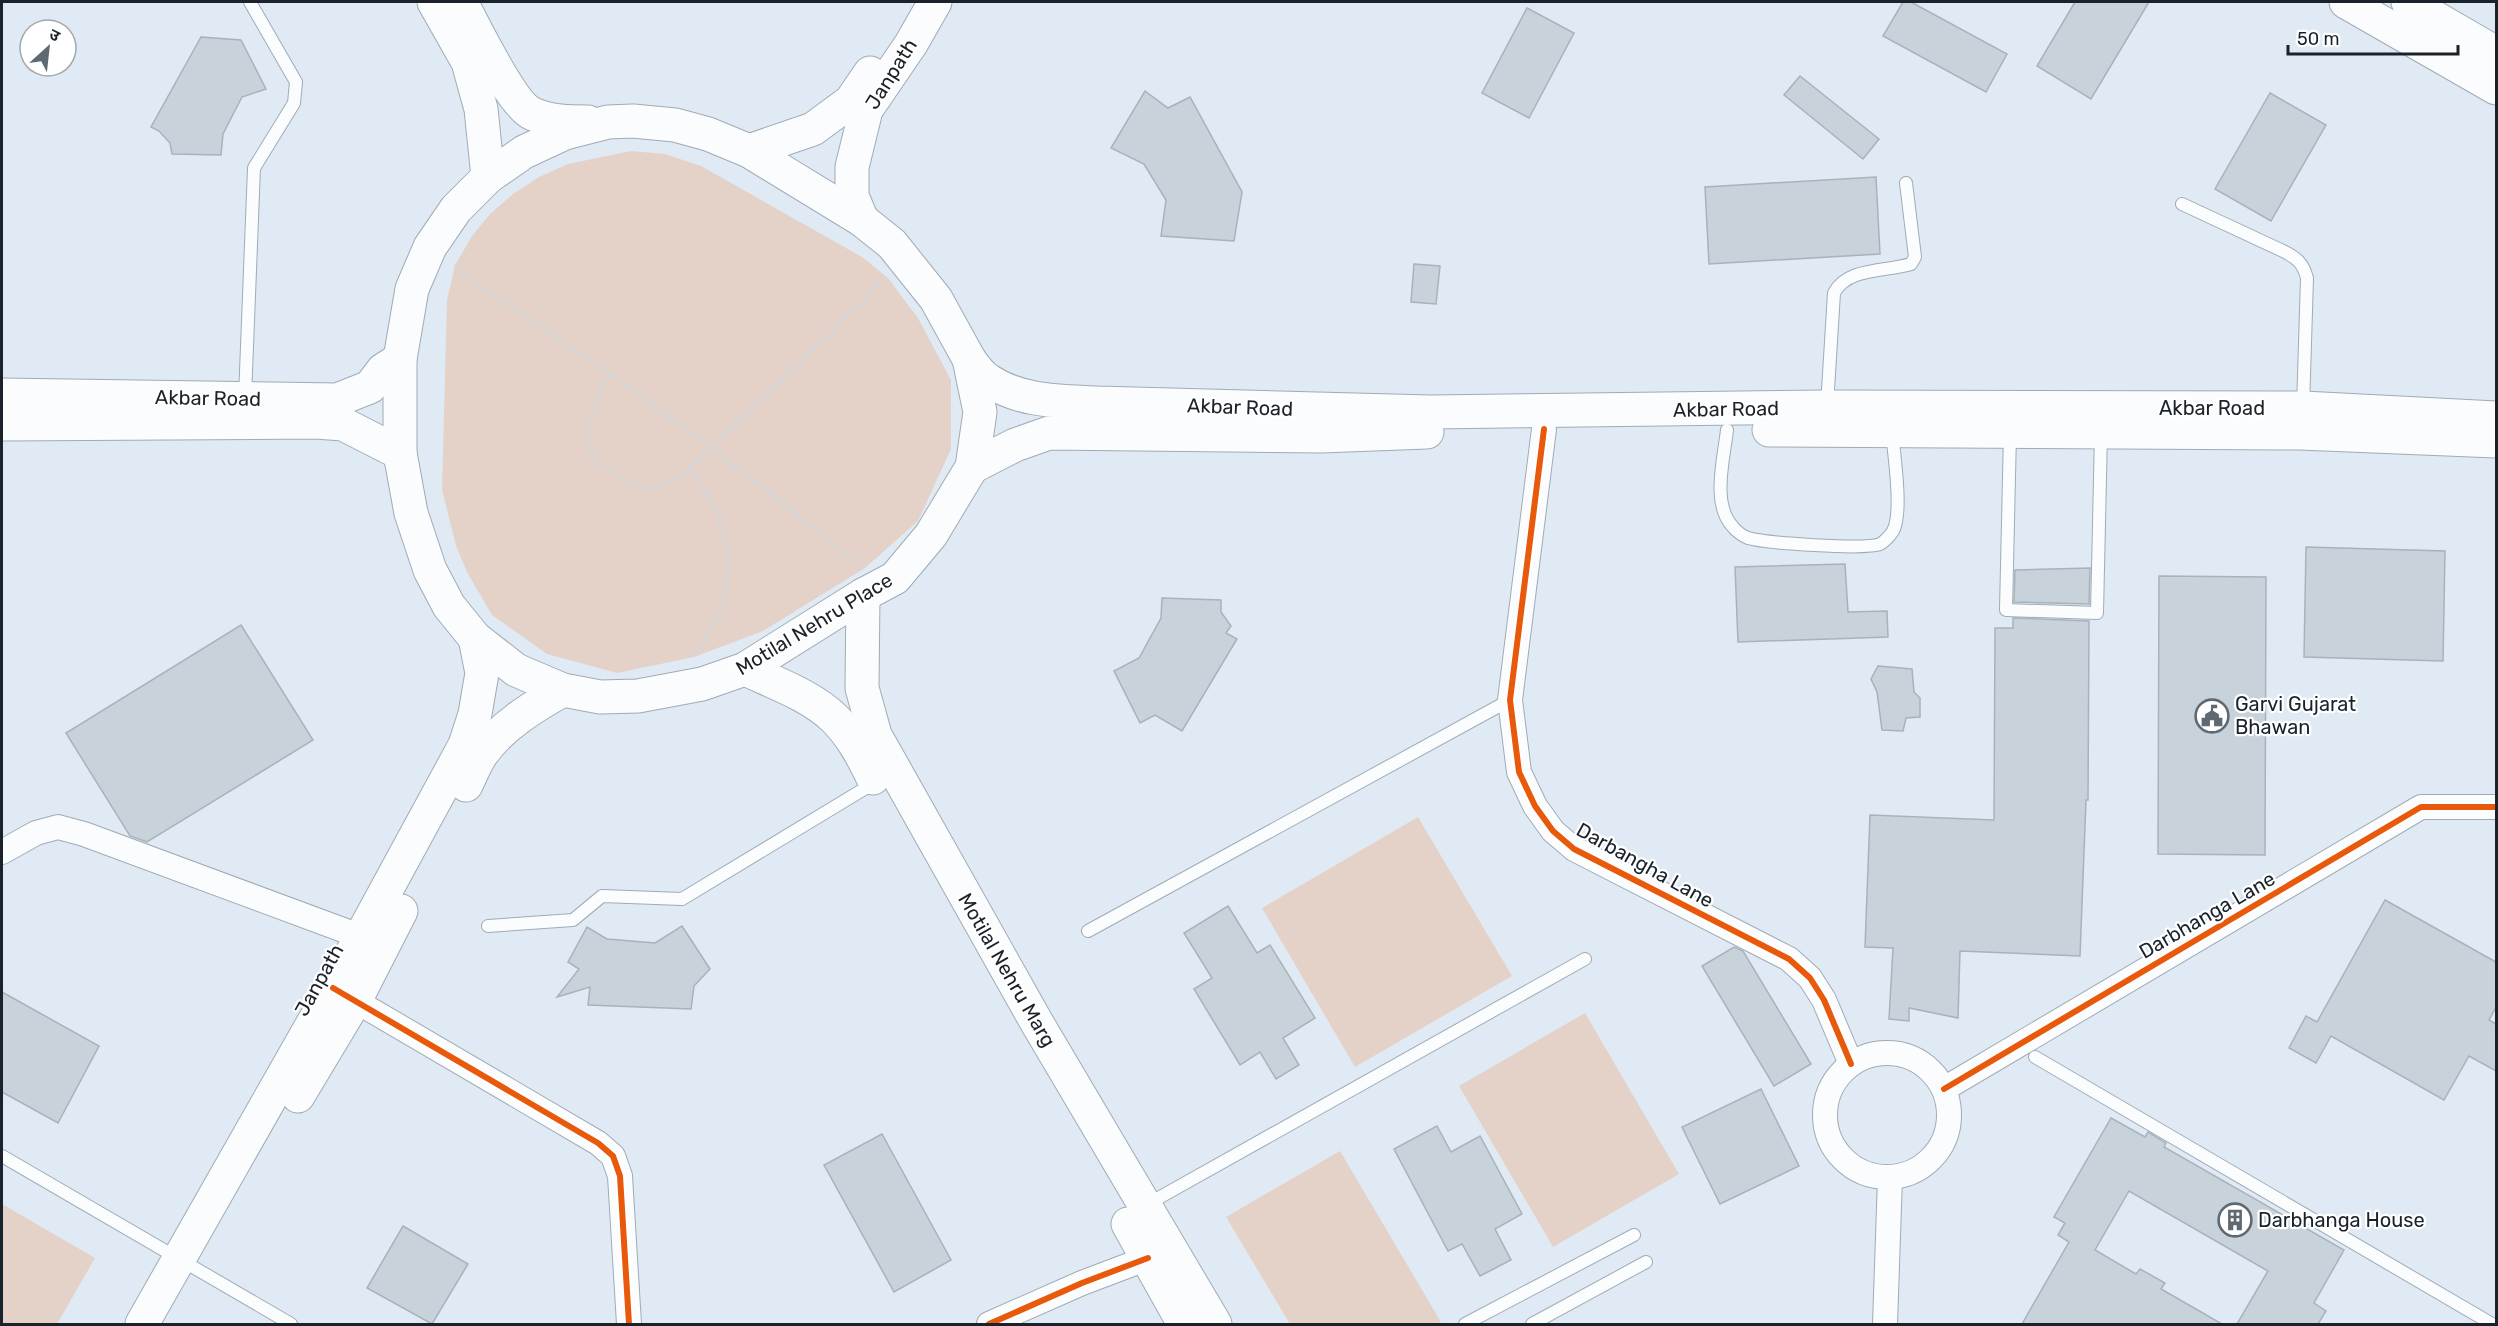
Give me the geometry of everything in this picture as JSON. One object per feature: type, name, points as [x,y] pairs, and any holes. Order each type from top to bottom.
[{"type":"main road","points":[[434,2],[468,62],[481,109],[488,177]]},
{"type":"main road","points":[[462,2],[511,90],[531,114],[558,122],[608,122]]},
{"type":"main road","name":"Janpath","points":[[749,151],[813,129],[851,101],[911,2]]},
{"type":"main road","name":"Janpath","points":[[862,220],[852,196],[852,167],[866,110],[911,44],[935,2]]},
{"type":"main road","points":[[2346,2],[2496,88]]},
{"type":"main road","points":[[2408,2],[2496,53]]},
{"type":"main road","name":"Motilal Nehru Place","points":[[633,121],[675,125],[708,134],[749,151],[862,220],[892,244],[936,299],[969,359],[980,412],[972,467],[931,535],[895,578],[864,582],[746,669],[702,684],[638,696],[600,697],[563,690],[516,670],[475,638],[449,606],[430,570],[411,513],[400,453],[400,359],[412,289],[430,247],[456,209],[488,177],[524,152],[565,133],[608,122],[633,121]]},
{"type":"main road","name":"Akbar Road","points":[[2,395],[337,400],[370,387],[383,370],[400,359]]},
{"type":"main road","name":"Akbar Road","points":[[969,359],[986,379],[1012,393],[1051,401],[1431,412],[1827,407],[2302,421],[2496,441]]},
{"type":"main road","name":"Akbar Road","points":[[972,467],[1016,445],[1049,433],[1321,435],[1544,429],[2101,432],[2302,421],[2496,418]]},
{"type":"main road","name":"Akbar Road","points":[[2,424],[316,422],[343,424],[400,453]]},
{"type":"main road","name":"Motilal Nehru Marg","points":[[864,582],[862,688],[875,735],[1014,982],[1134,1212],[1148,1258],[1184,1324]]},
{"type":"main road","name":"Janpath","points":[[344,994],[362,937],[465,745],[475,714],[482,673],[475,638]]},
{"type":"main road","name":"Motilal Nehru Marg","points":[[746,669],[808,700],[835,718],[856,745],[1134,1212],[1215,1324]]},
{"type":"main road","name":"Janpath","points":[[161,1324],[187,1265],[482,754],[508,727],[536,705],[563,690]]},
{"type":"main road","name":"Janpath","points":[[142,1324],[187,1265]]},
{"type":"street","name":"Darbangha Lane","points":[[1544,429],[1510,700],[1519,772],[1535,806],[1553,831],[1574,849],[1789,959],[1810,978],[1824,1000],[1851,1064]]},
{"type":"street","name":"Darbhanga Lane","points":[[1944,1089],[2421,807],[2496,807]]},
{"type":"street","points":[[2,852],[36,833],[58,827],[84,834],[362,937]]},
{"type":"street","points":[[344,994],[598,1143],[613,1156],[620,1176],[628,1324]]},
{"type":"street","points":[[1884,1052],[1908,1056],[1930,1069],[1944,1089],[1950,1112],[1947,1137],[1934,1158],[1914,1172],[1890,1178],[1866,1175],[1844,1162],[1829,1142],[1824,1118],[1827,1094],[1840,1072],[1851,1064],[1860,1058],[1884,1052]]},
{"type":"street","points":[[1885,1324],[1890,1178]]},
{"type":"street","points":[[989,1324],[1082,1283],[1148,1258]]},
{"type":"lane","points":[[245,399],[254,168],[294,103],[296,82],[250,2]]},
{"type":"lane","points":[[1827,407],[1834,293],[1839,284],[1860,274],[1911,264],[1916,257],[1906,183]]},
{"type":"lane","points":[[2182,204],[2283,250],[2304,266],[2307,278],[2302,421]]},
{"type":"lane","points":[[1727,430],[1721,492],[1723,512],[1733,527],[1746,537],[1767,541],[1863,547],[1882,543],[1892,533],[1898,518],[1892,431]]},
{"type":"lane","points":[[2010,432],[2006,610],[2097,613],[2101,432]]},
{"type":"lane","points":[[1088,931],[1510,700]]},
{"type":"lane","points":[[488,926],[573,920],[602,896],[682,899],[876,782]]},
{"type":"lane","points":[[1134,1212],[1585,959]]},
{"type":"lane","points":[[2035,1057],[2492,1324]]},
{"type":"lane","points":[[2,1156],[291,1324]]},
{"type":"lane","points":[[1465,1324],[1634,1235]]},
{"type":"lane","points":[[1532,1324],[1646,1262]]},
{"type":"path","points":[[609,374],[592,413],[587,441],[593,457],[630,484],[656,487],[689,469],[907,262]]},
{"type":"path","points":[[455,265],[480,286],[712,448],[839,550],[864,582]]},
{"type":"path","points":[[689,469],[718,512],[729,562],[721,613],[693,657]]},
{"type":"shaded area","points":[[631,151],[665,154],[701,166],[862,257],[888,278],[918,318],[951,380],[951,449],[918,521],[865,568],[763,631],[694,657],[617,673],[547,654],[492,615],[468,574],[456,546],[442,490],[447,300],[455,265],[472,236],[490,214],[513,194],[539,177],[568,164]]},
{"type":"shaded area","points":[[1418,817],[1512,976],[1355,1067],[1262,908]]},
{"type":"shaded area","points":[[1585,1013],[1679,1174],[1553,1247],[1459,1086]]},
{"type":"shaded area","points":[[1340,1151],[1441,1322],[1436,1324],[1290,1324],[1226,1217]]},
{"type":"shaded area","points":[[2,1204],[95,1258],[57,1324],[2,1324]]},
{"type":"building","points":[[1903,2],[1911,2],[2007,54],[1986,92],[1883,36]]},
{"type":"building","points":[[2075,2],[2149,2],[2091,99],[2037,66]]},
{"type":"building","points":[[1527,8],[1574,33],[1529,118],[1482,93]]},
{"type":"building","points":[[201,37],[241,40],[266,89],[242,97],[223,134],[221,155],[172,154],[170,143],[159,131],[151,127]]},
{"type":"building","points":[[1800,76],[1879,139],[1863,159],[1784,95]]},
{"type":"building","points":[[1145,91],[1168,108],[1190,97],[1242,192],[1234,241],[1161,236],[1166,200],[1144,164],[1111,148]]},
{"type":"building","points":[[2270,93],[2326,125],[2271,221],[2215,189]]},
{"type":"building","points":[[1876,177],[1880,254],[1709,264],[1705,187]]},
{"type":"building","points":[[1414,264],[1440,266],[1436,304],[1411,302]]},
{"type":"building","points":[[2306,547],[2445,551],[2443,661],[2304,657]]},
{"type":"building","points":[[1845,564],[1848,612],[1887,611],[1888,637],[1738,642],[1735,567]]},
{"type":"building","points":[[2090,568],[2089,604],[2014,602],[2015,570]]},
{"type":"building","name":"Garvi Gujarat Bhawan","points":[[2159,576],[2266,577],[2265,855],[2158,854]]},
{"type":"building","points":[[1162,598],[1221,600],[1221,612],[1231,626],[1226,633],[1237,639],[1182,731],[1155,715],[1140,723],[1114,671],[1139,658],[1161,618]]},
{"type":"building","points":[[2013,618],[2089,621],[2088,800],[2086,800],[2080,956],[1960,951],[1958,1018],[1909,1008],[1909,1021],[1889,1019],[1893,948],[1865,947],[1870,815],[1994,820],[1995,628],[2013,628]]},
{"type":"building","points":[[241,625],[313,740],[147,842],[130,836],[66,733]]},
{"type":"building","points":[[1878,666],[1912,669],[1914,692],[1920,698],[1920,717],[1906,718],[1903,731],[1882,730],[1877,692],[1871,679]]},
{"type":"building","points":[[2385,900],[2496,962],[2496,1007],[2489,1020],[2496,1024],[2496,1071],[2469,1056],[2444,1100],[2331,1036],[2316,1063],[2289,1048],[2306,1016],[2317,1022]]},
{"type":"building","points":[[1228,906],[1257,953],[1270,945],[1315,1018],[1283,1038],[1299,1065],[1276,1079],[1260,1052],[1240,1065],[1194,989],[1212,978],[1184,933]]},
{"type":"building","points":[[682,926],[710,969],[694,986],[691,1009],[588,1005],[590,987],[557,997],[579,969],[568,962],[587,927],[607,939],[655,943]]},
{"type":"building","points":[[1734,947],[1743,951],[1811,1064],[1774,1086],[1702,966]]},
{"type":"building","points":[[2,992],[99,1046],[58,1123],[2,1092]]},
{"type":"building","points":[[1761,1089],[1799,1166],[1720,1204],[1682,1127]]},
{"type":"building","name":"Darbhanga House","points":[[2111,1118],[2145,1137],[2148,1132],[2166,1143],[2164,1147],[2344,1250],[2314,1303],[2326,1311],[2318,1324],[2237,1324],[2268,1271],[2129,1191],[2095,1250],[2136,1274],[2140,1269],[2165,1283],[2161,1289],[2222,1324],[2022,1324],[2069,1242],[2058,1235],[2065,1223],[2054,1217]]},
{"type":"building","points":[[1437,1126],[1451,1152],[1480,1136],[1522,1214],[1495,1229],[1511,1260],[1480,1276],[1462,1244],[1448,1251],[1394,1149]]},
{"type":"building","points":[[882,1134],[951,1260],[894,1292],[824,1165]]},
{"type":"building","points":[[403,1226],[468,1264],[432,1324],[367,1288]]},
{"type":"cycle path","points":[[1544,429],[1510,700],[1519,772],[1535,806],[1553,831],[1574,849],[1789,959],[1810,978],[1824,1000],[1851,1064]]},
{"type":"cycle path","points":[[1944,1089],[2421,807],[2496,807]]},
{"type":"cycle path","points":[[333,988],[598,1143],[613,1156],[620,1176],[629,1324]]},
{"type":"cycle path","points":[[989,1324],[1082,1283],[1148,1258]]},
{"type":"place","name":"Garvi Gujarat Bhawan","points":[[2212,716]]},
{"type":"place","name":"Darbhanga House","points":[[2235,1220]]}]
